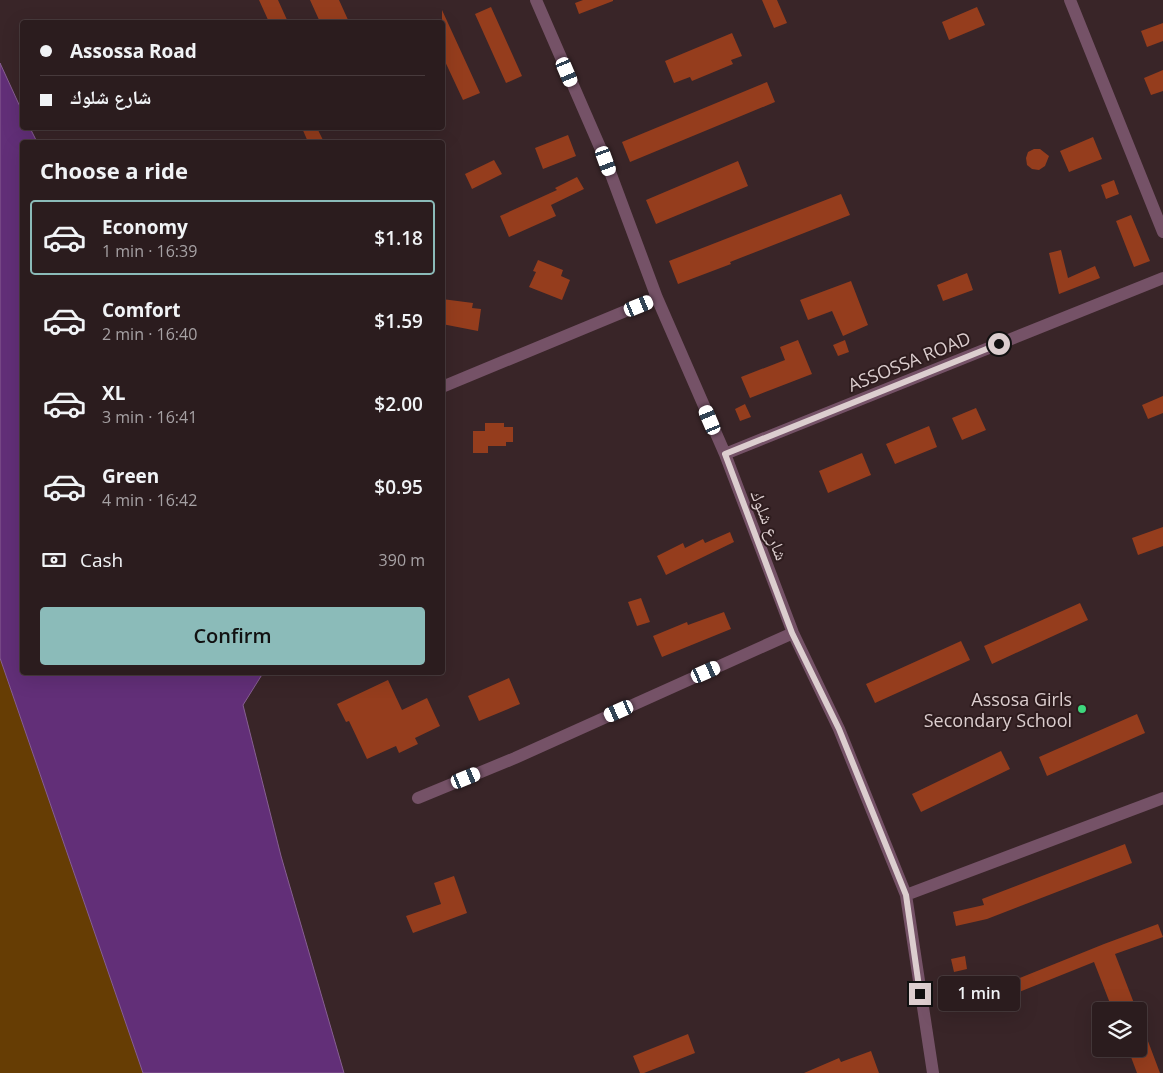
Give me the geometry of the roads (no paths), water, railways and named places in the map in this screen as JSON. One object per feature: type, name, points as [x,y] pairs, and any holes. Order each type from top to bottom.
[{"type":"street","name":"شارع شلوك","points":[[536,0],[606,161],[657,298],[725,454],[792,633],[839,729],[906,895],[933,1073]]},
{"type":"street","points":[[1070,0],[1163,232]]},
{"type":"street","name":"ASSOSSA ROAD","points":[[725,454],[1163,278]]},
{"type":"street","points":[[445,386],[657,298]]},
{"type":"street","points":[[418,798],[515,758],[792,633]]},
{"type":"street","points":[[906,895],[1163,798]]},
{"type":"place","name":"Assosa Girls Secondary School","points":[[1082,709]]}]
